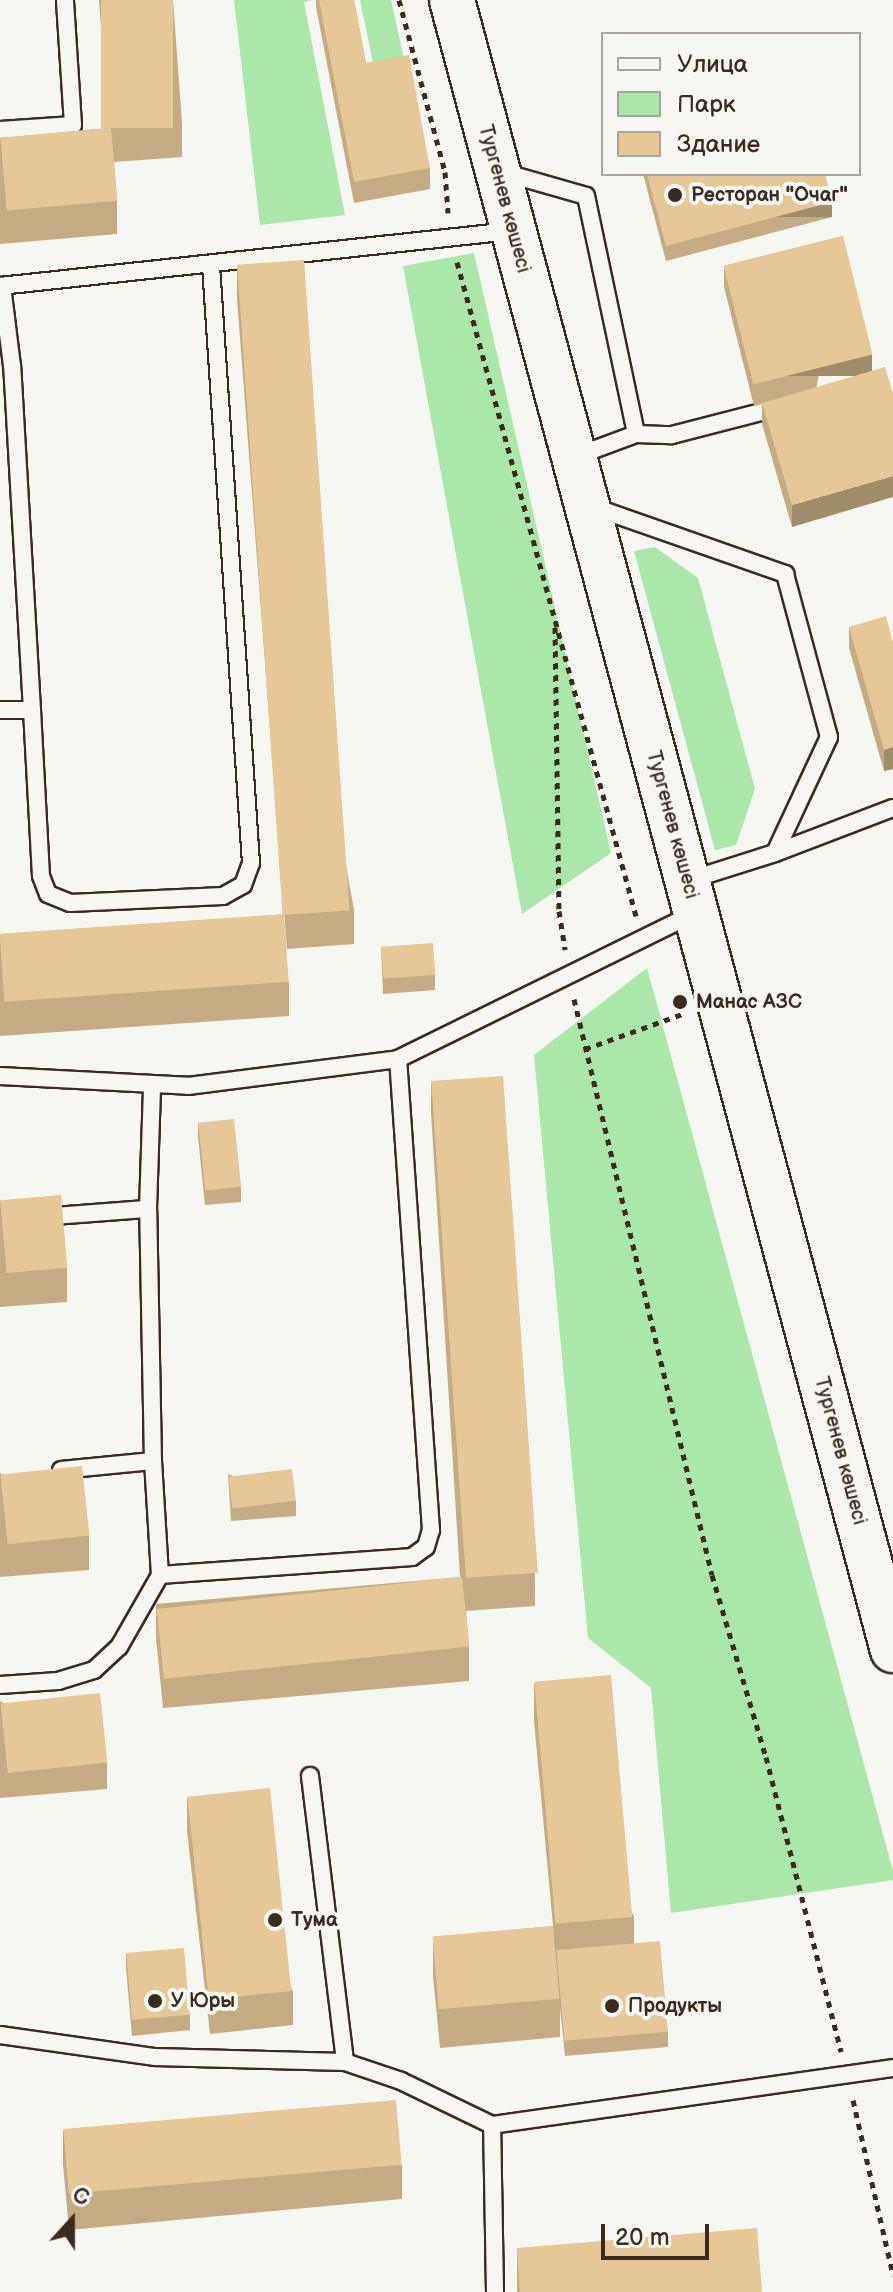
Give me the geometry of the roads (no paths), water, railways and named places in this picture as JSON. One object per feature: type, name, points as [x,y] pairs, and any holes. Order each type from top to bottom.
[{"type":"main road","name":"Тургенев көшесі","points":[[452,0],[891,1637]]},
{"type":"lane","points":[[0,130],[73,125],[65,0]]},
{"type":"lane","points":[[496,171],[586,196],[636,434]]},
{"type":"lane","points":[[211,265],[251,863],[243,885],[223,896],[70,903],[48,894],[41,876],[1,286],[512,231]]},
{"type":"lane","points":[[573,458],[636,434],[672,435],[795,403]]},
{"type":"lane","points":[[586,504],[785,574],[829,737],[775,853]]},
{"type":"lane","points":[[0,710],[32,710]]},
{"type":"lane","points":[[0,1076],[152,1087],[398,1059],[643,939],[692,896],[775,853],[893,808]]},
{"type":"lane","points":[[160,1575],[412,1557],[426,1547],[431,1530],[398,1059]]},
{"type":"lane","points":[[0,1685],[58,1681],[94,1670],[119,1647],[160,1575],[153,1461],[148,1209],[152,1087]]},
{"type":"lane","points":[[0,1220],[148,1209]]},
{"type":"lane","points":[[46,1472],[153,1461]]},
{"type":"lane","points":[[310,1776],[345,2062]]},
{"type":"lane","points":[[0,2035],[155,2057],[345,2062],[401,2081],[492,2125],[893,2068]]},
{"type":"lane","points":[[492,2125],[495,2292]]},
{"type":"place","name":"Ресторан \"Очаг\"","points":[[675,195]]},
{"type":"place","name":"Манас АЗС","points":[[680,1002]]},
{"type":"place","name":"Тума","points":[[275,1920]]},
{"type":"place","name":"У Юры","points":[[155,2001]]},
{"type":"place","name":"Продукты","points":[[612,2006]]}]
